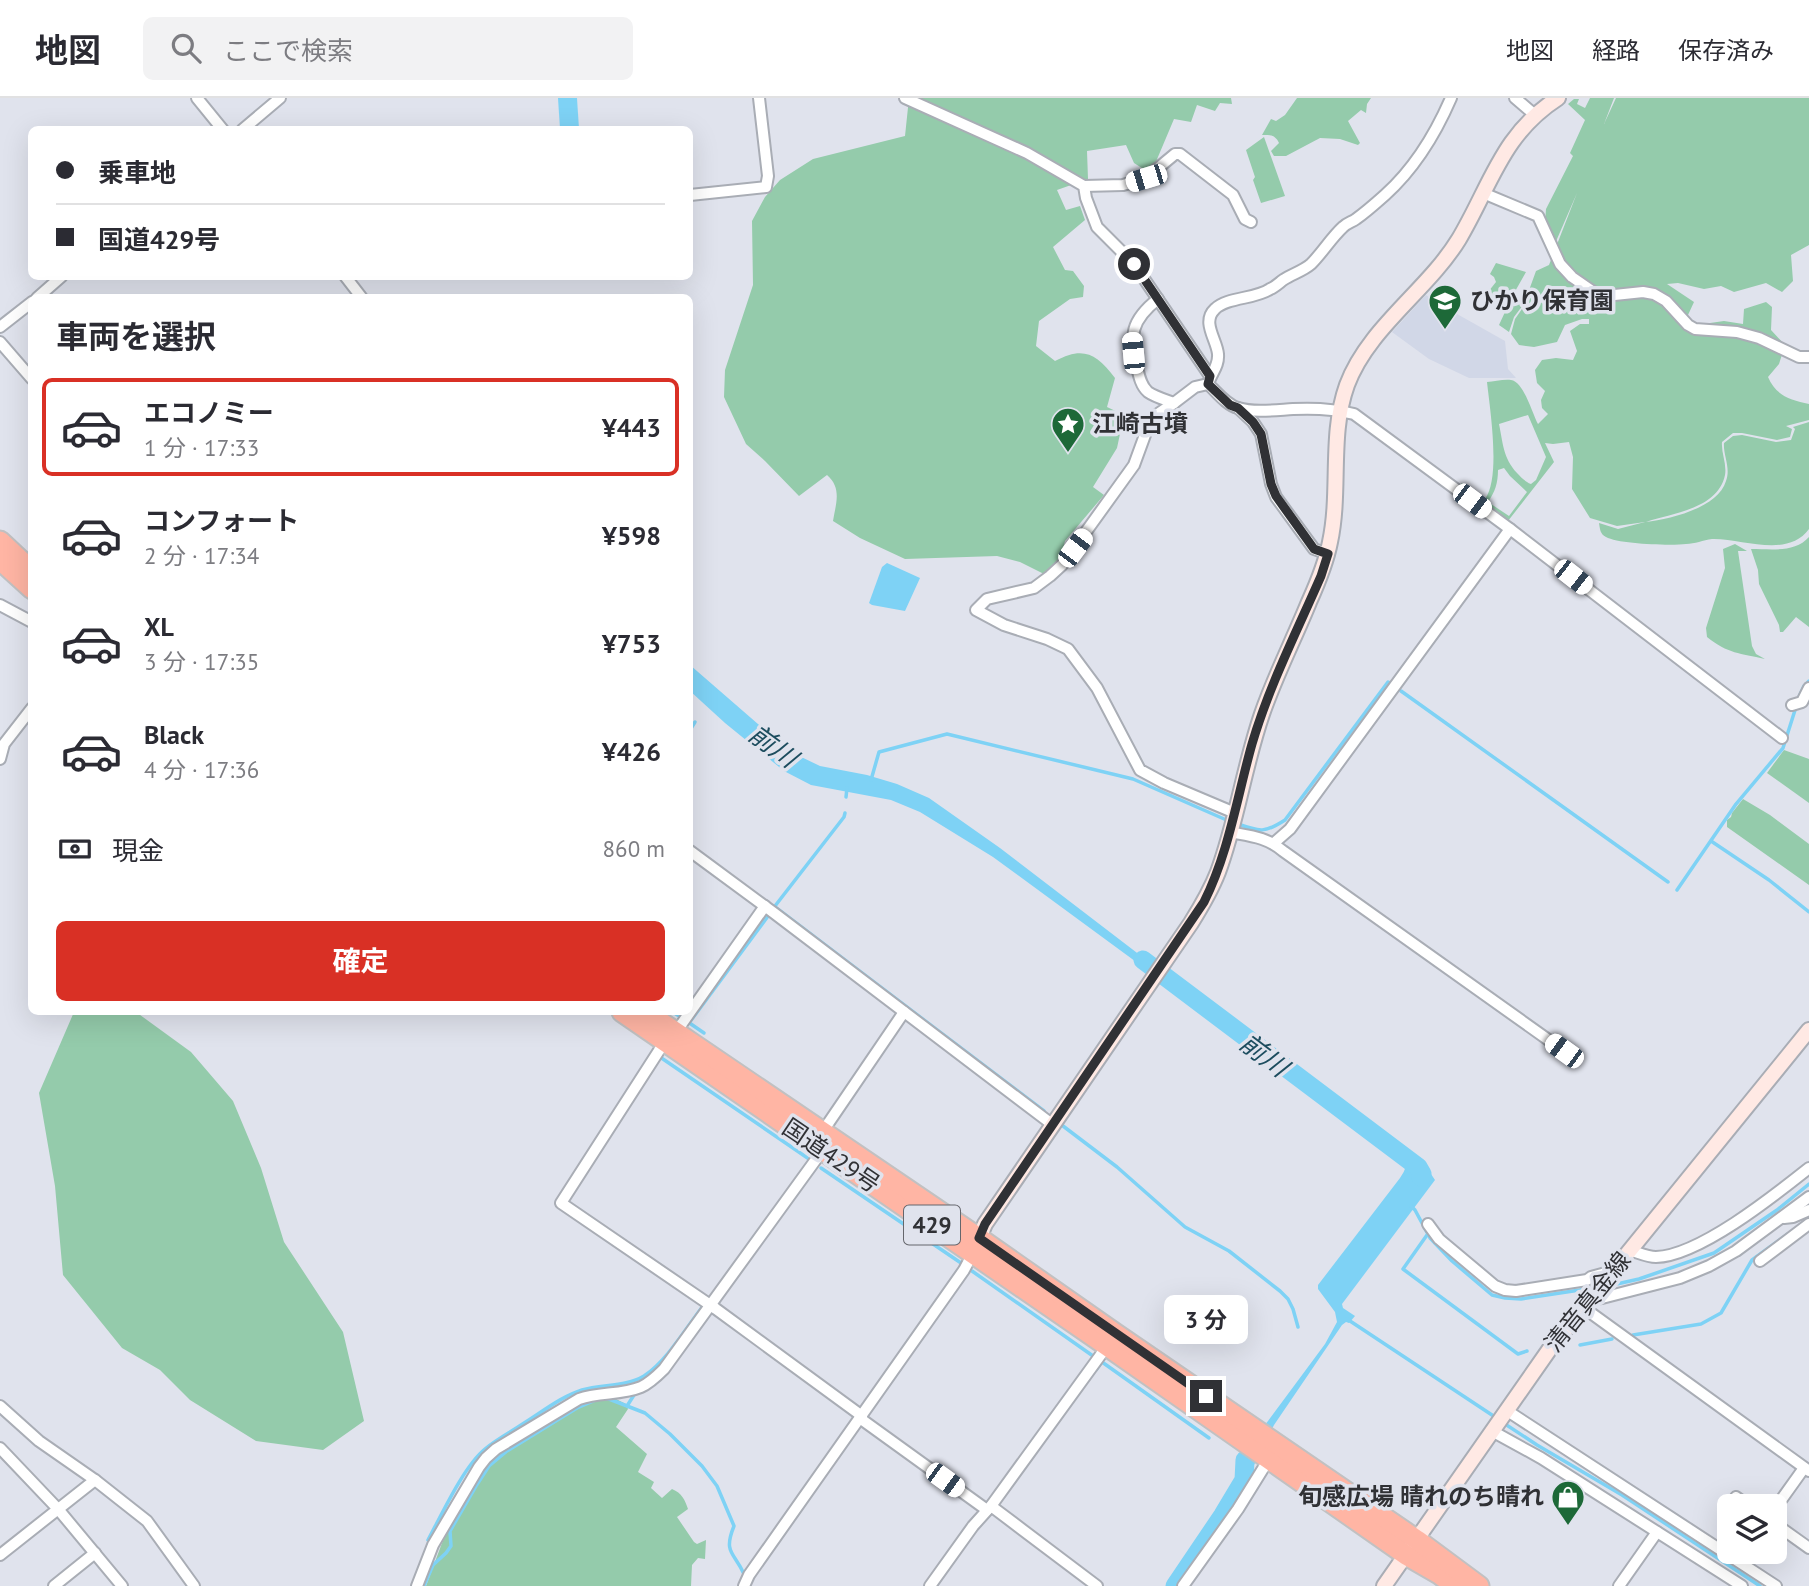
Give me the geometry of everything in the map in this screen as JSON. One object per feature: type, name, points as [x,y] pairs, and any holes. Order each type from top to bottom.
[{"type":"highway","points":[[0,541],[28,583]]},
{"type":"highway","name":"国道429号","points":[[632,1015],[678,1028]]},
{"type":"highway","name":"国道429号","points":[[652,1015],[678,1028],[822,1142],[1246,1433],[1270,1453],[1412,1548],[1479,1586]]},
{"type":"highway","name":"国道429号","points":[[1412,1548],[1455,1586]]},
{"type":"street","points":[[197,98],[220,126]]},
{"type":"street","points":[[247,126],[280,98]]},
{"type":"street","points":[[693,195],[766,187],[768,176],[759,98]]},
{"type":"street","points":[[905,98],[1027,153],[1084,186],[1124,185],[1146,178],[1175,154],[1180,154],[1233,195],[1245,219],[1251,222]]},
{"type":"street","points":[[1451,98],[1430,143],[1416,161],[1384,196],[1340,229],[1310,264],[1282,280],[1268,292],[1224,303],[1215,308],[1209,317],[1209,326],[1218,353],[1216,370],[1209,380],[1155,416],[1149,424],[1134,465],[1062,565],[1034,588],[987,599],[976,610],[1004,625],[1068,649],[1097,688],[1140,770],[1257,837],[1274,843],[1564,1051]]},
{"type":"street","points":[[1515,98],[1535,115]]},
{"type":"street","points":[[744,1586],[969,1263],[985,1224],[1191,923],[1210,891],[1222,860],[1262,712],[1328,554],[1335,512],[1340,410],[1350,379],[1366,350],[1457,242],[1507,147],[1518,132],[1558,98]]},
{"type":"street","points":[[1084,186],[1097,227],[1134,264],[1209,380],[1230,405],[1277,412],[1294,409],[1340,410],[1354,414],[1510,529],[1782,738]]},
{"type":"street","points":[[1483,193],[1538,216],[1560,264],[1572,277],[1598,295],[1643,292],[1654,294],[1666,301],[1695,329],[1737,332],[1759,338],[1799,357],[1809,358]]},
{"type":"street","points":[[42,294],[57,280]]},
{"type":"street","points":[[348,280],[359,294]]},
{"type":"street","points":[[1158,299],[1148,307],[1137,324],[1132,339],[1133,353],[1139,377],[1149,393],[1174,403]]},
{"type":"street","points":[[0,327],[28,305]]},
{"type":"street","points":[[0,342],[28,374]]},
{"type":"street","points":[[1238,408],[1261,434],[1276,496],[1314,549],[1328,554]]},
{"type":"street","points":[[1274,843],[1290,829],[1510,529]]},
{"type":"street","points":[[0,605],[28,620]]},
{"type":"street","points":[[1796,704],[1802,702],[1809,688]]},
{"type":"street","points":[[0,759],[4,744],[28,713]]},
{"type":"street","points":[[693,853],[1053,1125]]},
{"type":"street","points":[[693,1008],[769,909]]},
{"type":"street","points":[[417,1586],[433,1545],[479,1467],[496,1449],[579,1398],[644,1386],[664,1369],[822,1142],[904,1012]]},
{"type":"street","points":[[688,1015],[561,1203],[710,1306],[1097,1586]]},
{"type":"street","name":"清音真金線","points":[[1384,1586],[1549,1350],[1809,1030]]},
{"type":"street","points":[[1629,1250],[1654,1257],[1687,1249],[1755,1212],[1809,1168]]},
{"type":"street","points":[[1590,1301],[1695,1272],[1723,1259],[1809,1197]]},
{"type":"street","points":[[1781,1218],[1793,1217],[1809,1210]]},
{"type":"street","points":[[1755,1212],[1766,1227]]},
{"type":"street","points":[[1428,1224],[1452,1251],[1495,1286],[1505,1290],[1516,1291],[1587,1280],[1612,1272]]},
{"type":"street","points":[[1760,1261],[1809,1224]]},
{"type":"street","points":[[1590,1301],[1807,1470],[1787,1494]]},
{"type":"street","points":[[930,1586],[1112,1340]]},
{"type":"street","points":[[0,1407],[39,1441],[95,1480],[146,1521],[191,1586]]},
{"type":"street","points":[[1499,1420],[1541,1458],[1742,1586]]},
{"type":"street","points":[[1499,1420],[1776,1586]]},
{"type":"street","points":[[0,1448],[58,1509],[122,1586]]},
{"type":"street","points":[[1183,1586],[1238,1509],[1270,1453]]},
{"type":"street","points":[[0,1555],[95,1480]]},
{"type":"street","points":[[1619,1586],[1657,1532]]},
{"type":"street","points":[[1787,1532],[1809,1548]]},
{"type":"street","points":[[54,1586],[94,1553]]},
{"type":"shaded area","points":[[1426,295],[1505,341],[1508,369],[1516,378],[1469,378],[1429,359],[1392,332]]},
{"type":"green space","points":[[909,98],[1231,98],[1232,104],[1220,103],[1215,111],[1197,105],[1191,122],[1174,119],[1155,164],[1145,170],[1134,163],[1126,145],[1087,151],[1088,179],[1057,190],[1066,210],[1080,206],[1085,220],[1053,247],[1065,270],[1073,271],[1084,286],[1083,297],[1070,299],[1039,321],[1036,346],[1055,361],[1081,353],[1088,354],[1102,363],[1115,378],[1107,407],[1124,415],[1117,448],[1093,487],[1104,495],[1065,541],[1060,559],[1044,574],[1020,562],[997,556],[905,559],[860,538],[833,521],[836,491],[832,480],[827,475],[799,496],[746,444],[724,397],[725,370],[753,285],[752,221],[765,197],[780,180],[813,159],[905,136]]},
{"type":"green space","points":[[1297,98],[1371,98],[1366,113],[1361,110],[1348,121],[1360,143],[1358,145],[1340,139],[1320,138],[1286,156],[1274,156],[1271,151],[1279,143],[1272,136],[1262,135],[1271,119],[1276,121],[1285,115]]},
{"type":"green space","points":[[1590,98],[1614,98],[1604,124],[1616,98],[1809,98],[1809,245],[1791,255],[1793,281],[1782,292],[1766,283],[1734,292],[1721,286],[1704,289],[1678,283],[1667,284],[1694,302],[1688,315],[1679,322],[1693,333],[1703,324],[1724,321],[1743,324],[1744,309],[1766,302],[1772,307],[1771,330],[1785,345],[1779,364],[1768,377],[1780,393],[1809,404],[1809,420],[1786,426],[1792,429],[1790,437],[1777,440],[1733,433],[1722,442],[1725,475],[1721,486],[1713,495],[1693,508],[1646,522],[1680,515],[1714,498],[1726,481],[1728,471],[1724,443],[1733,436],[1742,435],[1776,442],[1791,440],[1795,429],[1793,427],[1809,422],[1809,529],[1800,538],[1777,545],[1712,539],[1669,545],[1633,543],[1606,537],[1601,533],[1599,523],[1618,529],[1645,522],[1617,526],[1590,518],[1572,489],[1573,457],[1569,442],[1545,443],[1554,462],[1508,521],[1463,488],[1461,484],[1481,500],[1485,499],[1490,489],[1493,443],[1487,382],[1516,382],[1524,392],[1538,424],[1548,414],[1542,408],[1541,400],[1545,391],[1537,383],[1535,370],[1542,360],[1573,360],[1577,351],[1570,331],[1580,324],[1589,324],[1589,319],[1582,319],[1565,325],[1557,342],[1534,347],[1519,345],[1511,334],[1515,319],[1529,299],[1528,293],[1536,271],[1549,265],[1577,193],[1554,246],[1545,223],[1546,209],[1573,156],[1570,153],[1585,120],[1568,104],[1579,99],[1577,104],[1585,108]],"holes":[[[1528,415],[1546,457],[1536,480],[1531,484],[1522,478],[1509,462],[1499,424]],[[1504,468],[1527,492],[1509,516],[1488,502],[1496,487],[1498,470]]]},
{"type":"green space","points":[[1264,137],[1285,196],[1261,203],[1246,150]]},
{"type":"green space","points":[[1496,263],[1526,272],[1513,295],[1526,301],[1514,317],[1509,332],[1499,325],[1505,312],[1488,292],[1496,282],[1490,274]]},
{"type":"green space","points":[[1809,537],[1809,627],[1796,617],[1780,632],[1759,584],[1758,570],[1751,549],[1790,548]]},
{"type":"green space","points":[[1735,544],[1747,551],[1738,551],[1752,646],[1756,654],[1765,659],[1728,650],[1707,637],[1706,628],[1725,568],[1723,549]]},
{"type":"green space","points":[[1784,750],[1809,759],[1809,803],[1767,773]]},
{"type":"green space","points":[[1743,799],[1809,844],[1809,885],[1727,827],[1727,820]]},
{"type":"green space","points":[[73,1015],[140,1015],[191,1052],[233,1101],[261,1168],[284,1242],[343,1332],[364,1421],[323,1450],[256,1441],[190,1400],[160,1370],[122,1348],[63,1275],[55,1186],[39,1093]]},
{"type":"green space","points":[[607,1398],[626,1404],[628,1409],[616,1427],[647,1454],[638,1472],[654,1482],[651,1488],[662,1498],[672,1489],[681,1495],[688,1509],[677,1517],[694,1542],[697,1544],[706,1540],[705,1559],[698,1558],[692,1565],[691,1586],[426,1586],[450,1527],[487,1466],[503,1452],[587,1400]]},
{"type":"water","points":[[558,98],[577,98],[579,126],[560,126]]},
{"type":"water","points":[[887,563],[920,578],[905,611],[869,603],[882,567]]},
{"type":"water","points":[[693,668],[795,754],[820,766],[867,775],[929,798],[1000,848],[1162,972],[1158,978],[993,857],[920,812],[891,800],[811,785],[784,771],[693,694]]},
{"type":"water","points":[[1408,1155],[1429,1171],[1435,1180],[1342,1304],[1343,1308],[1355,1316],[1349,1323],[1342,1325],[1274,1425],[1244,1485],[1240,1482],[1237,1458],[1325,1344],[1337,1322],[1335,1312],[1318,1289],[1318,1285],[1400,1178]]},
{"type":"waterway","points":[[1799,697],[1809,681]]},
{"type":"waterway","points":[[1238,824],[1262,830],[1285,820],[1388,682],[1390,683]]},
{"type":"waterway","points":[[1401,691],[1668,882]]},
{"type":"waterway","points":[[1677,890],[1736,804],[1783,748],[1796,707]]},
{"type":"waterway","points":[[871,780],[879,752],[947,734],[1133,779],[1231,822]]},
{"type":"waterway","points":[[846,797],[847,788]]},
{"type":"waterway","points":[[775,906],[845,813]]},
{"type":"waterway","points":[[1711,841],[1769,880],[1809,912]]},
{"type":"waterway","points":[[775,907],[1044,1111]]},
{"type":"waterway","points":[[689,1023],[771,912]]},
{"type":"waterway","name":"前川","points":[[1143,960],[1418,1167],[1421,1177]]},
{"type":"waterway","points":[[678,1015],[682,1018]]},
{"type":"waterway","points":[[688,1022],[704,1033]]},
{"type":"waterway","points":[[660,1057],[809,1159]]},
{"type":"waterway","points":[[1063,1126],[1117,1167],[1185,1227],[1229,1251],[1280,1291],[1288,1299],[1298,1327]]},
{"type":"waterway","points":[[821,1168],[961,1263]]},
{"type":"waterway","points":[[1608,1286],[1639,1279],[1714,1253],[1777,1210],[1809,1184]]},
{"type":"waterway","points":[[1411,1206],[1430,1238],[1492,1295],[1521,1299],[1593,1288]]},
{"type":"waterway","points":[[1633,1335],[1701,1324],[1721,1313],[1752,1260],[1788,1234]]},
{"type":"waterway","points":[[1427,1235],[1403,1269],[1518,1354],[1527,1351]]},
{"type":"waterway","points":[[972,1271],[1093,1356]]},
{"type":"waterway","points":[[428,1540],[461,1478],[485,1449],[574,1393],[630,1382],[644,1376],[668,1353],[703,1306]]},
{"type":"waterway","points":[[1347,1319],[1495,1417]]},
{"type":"waterway","points":[[1580,1345],[1612,1339]]},
{"type":"waterway","points":[[1102,1362],[1209,1438]]},
{"type":"waterway","points":[[1096,1370],[1102,1362]]},
{"type":"waterway","points":[[627,1406],[634,1395]]},
{"type":"waterway","points":[[424,1586],[433,1565],[451,1546],[450,1531],[489,1466],[507,1451],[577,1408],[598,1399],[609,1399],[645,1413],[702,1466],[717,1486],[734,1526],[730,1542],[731,1552],[744,1574]]},
{"type":"waterway","points":[[1502,1422],[1622,1495],[1760,1586]]},
{"type":"waterway","name":"前川","points":[[1175,1586],[1244,1480],[1245,1460]]},
{"type":"place","name":"ひかり保育園","points":[[1445,331]]},
{"type":"place","name":"江崎古墳","points":[[1068,454]]},
{"type":"place","name":"旬感広場 晴れのち晴れ","points":[[1568,1527]]},
{"type":"route","points":[[1134,264],[1210,376],[1208,384],[1253,422],[1261,434],[1276,496],[1314,549],[1328,554],[1262,712],[1222,860],[1204,902],[985,1224],[979,1238],[1206,1396]]}]
